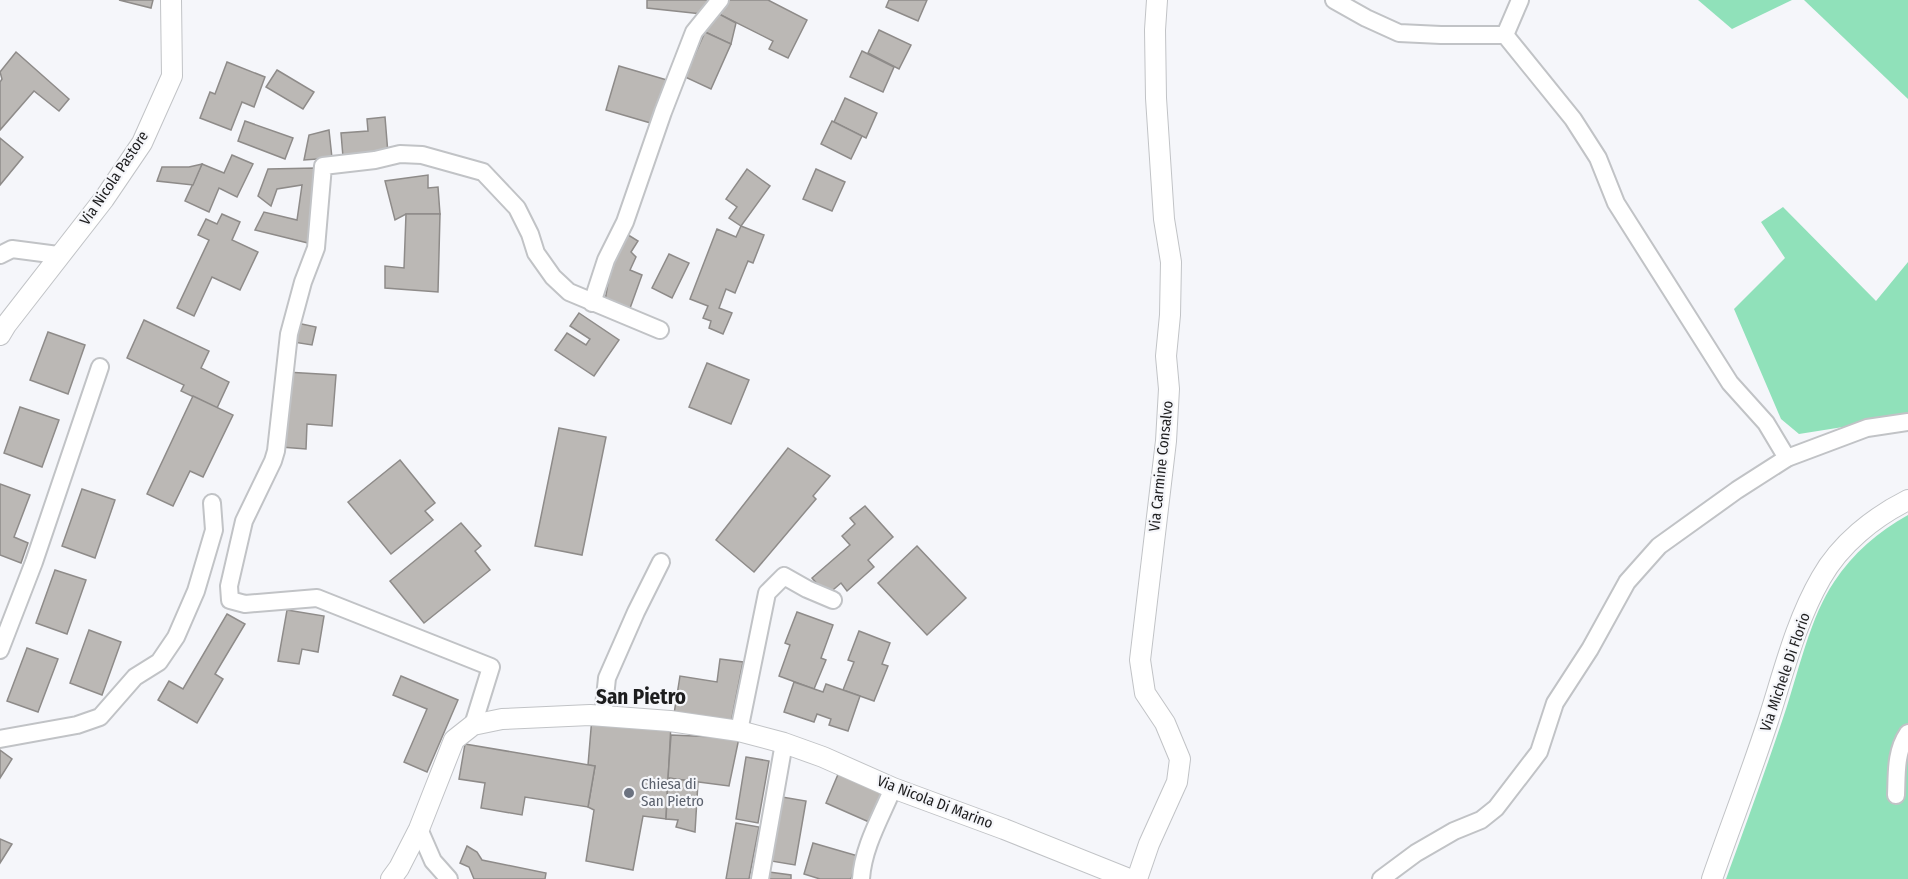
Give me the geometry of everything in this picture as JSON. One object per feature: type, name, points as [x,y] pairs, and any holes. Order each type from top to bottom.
[{"type":"street","name":"Via Nicola Pastore","points":[[0,335],[58,255],[104,199],[142,143],[172,76],[171,0]]},
{"type":"street","points":[[592,303],[606,260],[625,222],[670,91],[694,32],[720,0]]},
{"type":"street","name":"Via Carmine Consalvo","points":[[1137,879],[1149,844],[1177,782],[1180,759],[1165,723],[1145,693],[1140,660],[1167,441],[1169,390],[1166,356],[1170,315],[1171,262],[1164,219],[1156,98],[1157,0]]},
{"type":"street","points":[[1334,0],[1399,33],[1505,35]]},
{"type":"street","points":[[1505,35],[1520,0]]},
{"type":"street","points":[[1505,35],[1573,118],[1598,158],[1616,203],[1730,383],[1766,423],[1786,458]]},
{"type":"street","points":[[391,879],[419,829],[454,741],[473,725],[491,667],[317,598],[245,604],[230,600],[229,586],[243,521],[276,451],[289,334],[303,282],[316,248],[323,166],[375,160],[400,154],[422,155],[483,172],[517,208],[530,234],[536,253],[553,277],[569,292],[660,330]]},
{"type":"street","points":[[0,255],[12,249],[58,255]]},
{"type":"street","points":[[0,650],[34,562],[100,367]]},
{"type":"street","points":[[1381,879],[1416,853],[1454,831],[1481,820],[1496,808],[1539,752],[1555,703],[1590,649],[1627,582],[1659,546],[1786,458],[1867,428],[1908,422]]},
{"type":"street","name":"Via Michele Di Florio","points":[[1713,879],[1805,610],[1821,576],[1860,532],[1882,515],[1908,500]]},
{"type":"street","points":[[0,739],[11,735],[77,725],[100,717],[135,677],[159,662],[176,637],[196,591],[214,530],[212,503]]},
{"type":"street","points":[[603,716],[607,678],[661,562]]},
{"type":"street","points":[[739,730],[767,594],[784,576],[833,600]]},
{"type":"street","name":"Via Nicola Di Marino","points":[[473,725],[502,718],[603,716],[739,730],[784,742],[893,788],[1129,879]]},
{"type":"street","points":[[1896,795],[1898,757],[1901,744],[1908,733]]},
{"type":"street","points":[[760,879],[784,742]]},
{"type":"street","points":[[861,879],[868,846],[893,788]]},
{"type":"street","points":[[419,829],[433,861],[450,879]]},
{"type":"green space","points":[[1698,0],[1792,0],[1732,29]]},
{"type":"green space","points":[[1804,0],[1908,0],[1908,99]]},
{"type":"green space","points":[[1783,207],[1876,301],[1908,262],[1908,414],[1799,434],[1781,419],[1734,309],[1785,258],[1761,222]]},
{"type":"green space","points":[[1908,515],[1908,879],[1726,879],[1780,728],[1807,642],[1826,595],[1841,571],[1858,553],[1876,536]]},
{"type":"building","points":[[119,0],[153,0],[151,8]]},
{"type":"building","points":[[647,0],[717,0],[702,14],[647,8]]},
{"type":"building","points":[[723,0],[768,0],[807,20],[788,58],[769,49],[773,41],[717,13]]},
{"type":"building","points":[[889,0],[927,0],[918,21],[886,7]]},
{"type":"building","points":[[716,10],[717,13],[736,23],[731,44],[705,32]]},
{"type":"building","points":[[879,30],[911,45],[899,69],[868,53]]},
{"type":"building","points":[[705,32],[731,44],[711,89],[685,77]]},
{"type":"building","points":[[862,51],[894,67],[883,92],[850,77]]},
{"type":"building","points":[[16,52],[69,99],[59,111],[34,91],[0,130],[0,82],[2,79],[0,72]]},
{"type":"building","points":[[227,62],[265,77],[254,107],[242,102],[231,130],[200,118],[210,92],[215,94]]},
{"type":"building","points":[[619,66],[667,80],[654,124],[606,110]]},
{"type":"building","points":[[277,70],[314,92],[303,109],[266,87]]},
{"type":"building","points":[[845,98],[877,113],[866,138],[834,122]]},
{"type":"building","points":[[385,117],[388,154],[343,157],[341,133],[368,131],[367,119]]},
{"type":"building","points":[[245,121],[293,138],[285,159],[238,141]]},
{"type":"building","points":[[832,121],[862,136],[851,159],[821,144]]},
{"type":"building","points":[[329,130],[332,158],[304,160],[309,135]]},
{"type":"building","points":[[0,138],[23,157],[0,185]]},
{"type":"building","points":[[232,155],[253,164],[237,197],[219,188],[209,212],[185,201],[202,164],[224,173]]},
{"type":"building","points":[[202,164],[193,185],[157,181],[162,167],[189,167]]},
{"type":"building","points":[[316,168],[312,244],[255,230],[264,212],[297,220],[302,185],[277,189],[271,206],[258,196],[268,169]]},
{"type":"building","points":[[747,169],[770,186],[741,226],[729,218],[737,207],[726,199]]},
{"type":"building","points":[[816,169],[845,182],[832,211],[803,199]]},
{"type":"building","points":[[428,175],[428,188],[438,187],[440,214],[406,214],[395,220],[385,181]]},
{"type":"building","points":[[222,214],[240,222],[232,240],[258,252],[240,290],[212,277],[194,316],[177,308],[209,240],[198,235],[206,219],[217,224]]},
{"type":"building","points":[[406,214],[440,214],[438,292],[385,288],[385,266],[404,268]]},
{"type":"building","points":[[741,226],[764,235],[753,263],[748,261],[735,293],[726,289],[719,308],[732,313],[723,334],[709,328],[711,321],[703,318],[708,306],[690,299],[717,229],[736,237]]},
{"type":"building","points":[[625,233],[638,241],[631,252],[636,257],[630,270],[642,275],[629,311],[605,301],[612,259]]},
{"type":"building","points":[[669,254],[689,263],[672,298],[652,288]]},
{"type":"building","points":[[579,313],[619,340],[594,376],[555,350],[567,333],[586,345],[590,339],[570,326]]},
{"type":"building","points":[[144,320],[209,351],[201,368],[229,382],[217,408],[181,391],[184,385],[127,358]]},
{"type":"building","points":[[297,323],[316,327],[312,345],[293,342]]},
{"type":"building","points":[[48,332],[85,345],[68,394],[30,380]]},
{"type":"building","points":[[707,363],[749,380],[731,424],[689,407]]},
{"type":"building","points":[[286,372],[336,375],[332,426],[307,424],[306,449],[281,447]]},
{"type":"building","points":[[193,396],[233,415],[203,477],[190,471],[173,506],[147,494]]},
{"type":"building","points":[[20,407],[59,420],[42,467],[4,453]]},
{"type":"building","points":[[559,428],[606,437],[582,555],[535,546]]},
{"type":"building","points":[[788,448],[830,476],[813,496],[816,499],[754,572],[716,540]]},
{"type":"building","points":[[400,460],[435,503],[425,511],[433,520],[391,554],[348,502]]},
{"type":"building","points":[[0,484],[30,495],[14,537],[28,543],[21,563],[0,555]]},
{"type":"building","points":[[82,489],[115,500],[95,558],[62,546]]},
{"type":"building","points":[[865,506],[893,537],[868,560],[874,567],[847,591],[841,583],[827,595],[812,578],[850,545],[842,536],[855,524],[850,518]]},
{"type":"building","points":[[461,523],[481,546],[475,551],[490,570],[424,623],[390,581]]},
{"type":"building","points":[[917,546],[966,598],[927,635],[878,583]]},
{"type":"building","points":[[55,570],[86,580],[67,634],[36,623]]},
{"type":"building","points":[[287,610],[324,616],[318,652],[302,649],[299,664],[278,661]]},
{"type":"building","points":[[797,612],[833,625],[821,658],[826,660],[814,689],[779,676],[790,645],[785,643]]},
{"type":"building","points":[[227,614],[245,624],[215,674],[223,679],[197,723],[158,700],[169,681],[183,689]]},
{"type":"building","points":[[89,630],[121,642],[102,695],[70,683]]},
{"type":"building","points":[[859,631],[890,643],[882,664],[888,666],[874,701],[843,690],[854,662],[848,660]]},
{"type":"building","points":[[27,648],[58,659],[38,712],[7,701]]},
{"type":"building","points":[[720,659],[743,662],[731,723],[674,714],[680,676],[717,682]]},
{"type":"building","points":[[401,676],[458,700],[427,772],[404,762],[427,709],[393,695]]},
{"type":"building","points":[[794,682],[823,692],[826,684],[860,696],[848,731],[829,725],[831,719],[817,714],[814,722],[784,712]]},
{"type":"building","name":"Chiesa di San Pietro","points":[[592,717],[671,724],[666,819],[643,816],[633,870],[586,861],[594,810],[588,807],[595,766],[588,765]]},
{"type":"building","points":[[671,735],[739,738],[729,786],[668,778]]},
{"type":"building","points":[[465,744],[595,766],[588,807],[525,797],[522,815],[481,808],[485,783],[459,779]]},
{"type":"building","points":[[0,750],[12,759],[0,778]]},
{"type":"building","points":[[746,757],[769,761],[758,823],[736,819]]},
{"type":"building","points":[[839,772],[883,792],[869,822],[826,803]]},
{"type":"building","points":[[668,778],[698,782],[695,832],[676,827],[678,820],[666,819]]},
{"type":"building","points":[[782,797],[806,801],[795,865],[771,861]]},
{"type":"building","points":[[736,823],[759,827],[749,879],[726,879]]},
{"type":"building","points":[[0,839],[12,844],[0,863]]},
{"type":"building","points":[[813,843],[858,856],[851,879],[820,879],[804,874]]},
{"type":"building","points":[[467,846],[477,852],[482,860],[546,873],[545,879],[474,879],[469,867],[460,863]]},
{"type":"building","points":[[769,872],[791,875],[791,879],[769,879]]},
{"type":"place","name":"Chiesa di San Pietro","points":[[629,793]]},
{"type":"district","name":"San Pietro","points":[[641,697]]}]
